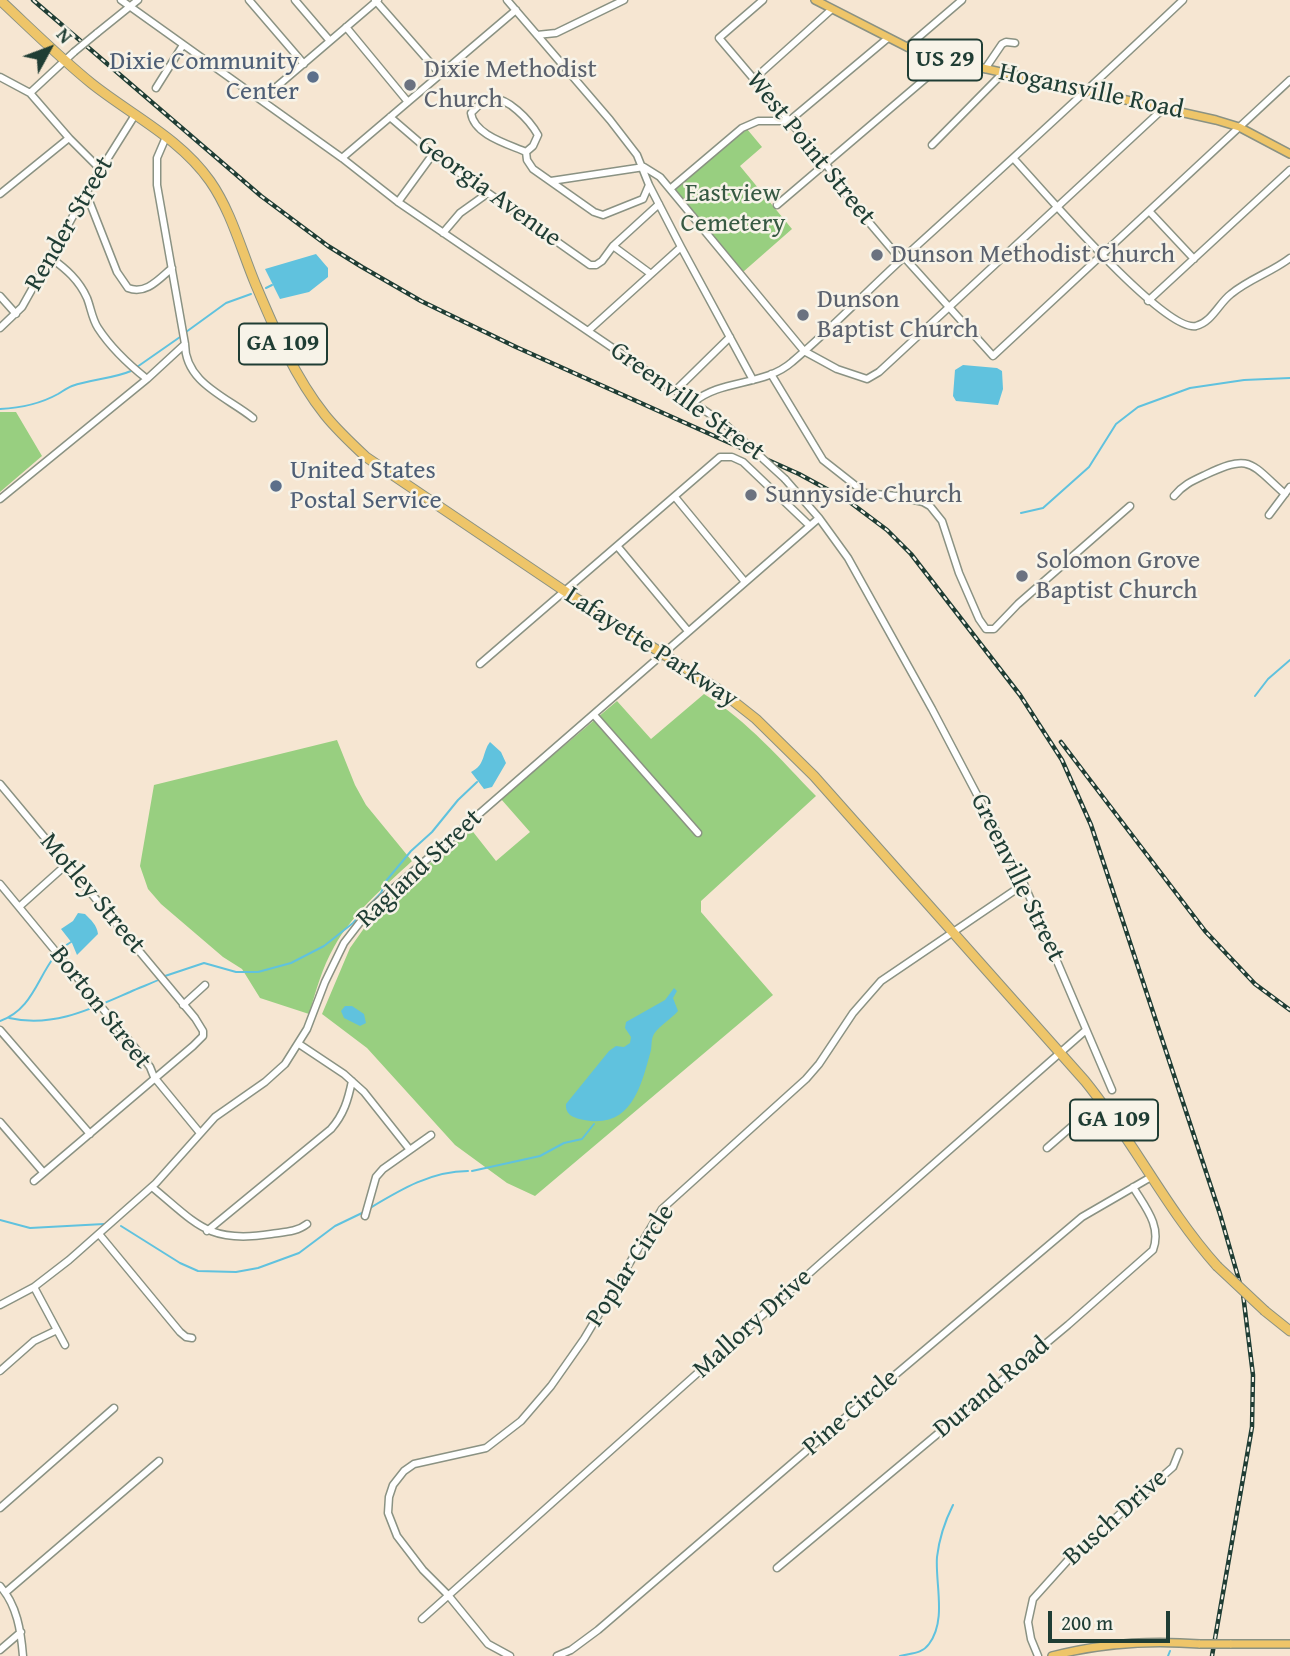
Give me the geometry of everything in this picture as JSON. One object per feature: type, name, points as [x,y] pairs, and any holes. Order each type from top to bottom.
[{"type":"highway","name":"Lafayette Parkway","points":[[0,0],[65,61],[189,155],[221,198],[273,326],[306,389],[326,416],[366,457],[566,592],[718,689],[769,731],[814,776],[1060,1052],[1101,1101],[1180,1220],[1217,1266],[1290,1331]]},
{"type":"main road","name":"Hogansville Road","points":[[815,0],[906,47],[946,61],[1240,127],[1290,154]]},
{"type":"main road","points":[[1052,1656],[1117,1643],[1167,1641],[1200,1644],[1290,1644]]},
{"type":"street","name":"Greenville Street","points":[[121,0],[342,158],[398,202],[726,425],[786,479],[819,518],[862,582],[1024,884],[1112,1090]]},
{"type":"street","points":[[30,93],[74,52],[138,0]]},
{"type":"street","points":[[250,0],[304,64]]},
{"type":"street","points":[[295,0],[330,41]]},
{"type":"street","points":[[507,0],[617,128],[643,167],[681,247],[753,380]]},
{"type":"street","points":[[537,35],[556,33],[624,0]]},
{"type":"street","name":"West Point Street","points":[[763,0],[719,38],[826,164],[851,201],[993,356],[1103,254]]},
{"type":"street","points":[[906,47],[962,0]]},
{"type":"street","points":[[694,402],[711,392],[771,374],[789,365],[1183,0]]},
{"type":"street","points":[[261,100],[376,1],[440,74]]},
{"type":"street","points":[[754,79],[832,9]]},
{"type":"street","points":[[342,158],[516,10]]},
{"type":"street","points":[[345,27],[408,102]]},
{"type":"street","points":[[670,189],[749,124],[768,120],[789,121],[888,38]]},
{"type":"street","points":[[985,69],[1002,44],[1015,43]]},
{"type":"street","points":[[156,88],[183,45]]},
{"type":"street","points":[[776,205],[946,61]]},
{"type":"street","points":[[932,145],[1003,73]]},
{"type":"street","points":[[0,77],[30,93],[100,169]]},
{"type":"street","points":[[1103,254],[1290,79]]},
{"type":"street","points":[[489,99],[508,104],[538,135],[533,146],[526,152],[477,127],[471,113],[489,99]]},
{"type":"street","points":[[551,181],[643,167],[660,177],[804,351],[837,369],[867,379],[879,372],[1164,108]]},
{"type":"street","name":"Render Street","points":[[0,328],[22,307],[100,169],[135,115]]},
{"type":"street","name":"Georgia Avenue","points":[[390,117],[433,154],[590,265],[602,261],[613,246]]},
{"type":"street","points":[[166,137],[157,158],[156,169],[185,344],[185,358],[200,381],[253,418]]},
{"type":"street","points":[[0,194],[69,138]]},
{"type":"street","points":[[526,152],[527,160],[533,169],[594,212],[603,215],[643,198],[658,202]]},
{"type":"street","points":[[398,202],[433,154]]},
{"type":"street","points":[[1014,159],[1148,300],[1183,325],[1201,324],[1242,285],[1290,258]]},
{"type":"street","points":[[1148,300],[1290,170]]},
{"type":"street","points":[[643,198],[649,184]]},
{"type":"street","points":[[86,193],[117,272],[128,288],[141,291],[154,284],[172,268]]},
{"type":"street","points":[[443,233],[460,213],[488,193]]},
{"type":"street","points":[[651,274],[613,246],[658,202]]},
{"type":"street","points":[[161,210],[169,207]]},
{"type":"street","points":[[1149,211],[1194,259]]},
{"type":"street","points":[[588,331],[681,247]]},
{"type":"street","points":[[51,258],[78,282],[97,327],[113,349],[147,379]]},
{"type":"street","points":[[0,296],[16,314]]},
{"type":"street","points":[[676,390],[730,337]]},
{"type":"street","points":[[0,499],[147,379],[185,344]]},
{"type":"street","points":[[771,374],[823,460],[865,492],[897,496],[930,506],[942,521],[959,573],[986,629],[994,628],[1130,506]]},
{"type":"street","points":[[480,664],[618,547],[716,459],[725,457],[743,462],[810,526]]},
{"type":"street","points":[[1174,496],[1182,485],[1237,462],[1250,464],[1285,494]]},
{"type":"street","points":[[1269,515],[1290,487]]},
{"type":"street","points":[[675,497],[745,582]]},
{"type":"street","name":"Ragland Street","points":[[0,1305],[34,1287],[99,1234],[152,1187],[215,1117],[285,1064],[299,1044],[344,943],[371,908],[819,518]]},
{"type":"street","points":[[618,547],[688,631]]},
{"type":"street","points":[[594,715],[698,833]]},
{"type":"street","name":"Motley Street","points":[[0,783],[201,1026],[203,1036],[154,1077]]},
{"type":"street","points":[[19,907],[67,864]]},
{"type":"street","name":"Borton Street","points":[[0,884],[141,1055],[154,1077],[200,1133]]},
{"type":"street","name":"Poplar Circle","points":[[448,1595],[423,1570],[391,1525],[388,1507],[396,1480],[404,1471],[420,1462],[486,1448],[521,1421],[551,1386],[584,1339],[662,1209],[806,1079],[853,1013],[881,981],[1024,884]]},
{"type":"street","points":[[183,1004],[205,985]]},
{"type":"street","points":[[0,1030],[90,1134]]},
{"type":"street","name":"Mallory Drive","points":[[422,1619],[1086,1030]]},
{"type":"street","points":[[299,1044],[364,1092],[410,1150]]},
{"type":"street","points":[[34,1181],[154,1077]]},
{"type":"street","points":[[207,1231],[331,1129],[340,1119],[347,1104],[352,1081]]},
{"type":"street","points":[[1047,1148],[1101,1101]]},
{"type":"street","points":[[0,1122],[43,1172]]},
{"type":"street","points":[[365,1216],[376,1177],[383,1169],[431,1135]]},
{"type":"street","name":"Pine Circle","points":[[557,1656],[572,1650],[600,1629],[1082,1217],[1151,1177]]},
{"type":"street","points":[[152,1187],[207,1231],[223,1236],[256,1237],[288,1232],[307,1224]]},
{"type":"street","name":"Durand Road","points":[[777,1568],[1068,1325],[1153,1250],[1155,1226],[1133,1187]]},
{"type":"street","points":[[99,1234],[180,1332],[186,1338],[192,1338]]},
{"type":"street","points":[[34,1287],[65,1345]]},
{"type":"street","points":[[0,1371],[34,1341],[57,1330]]},
{"type":"street","points":[[0,1508],[114,1408]]},
{"type":"street","name":"Busch Drive","points":[[1038,1656],[1028,1622],[1033,1599],[1069,1559],[1173,1467],[1179,1452]]},
{"type":"street","points":[[6,1592],[159,1461]]},
{"type":"street","points":[[0,1586],[6,1592],[21,1632],[23,1656]]},
{"type":"street","points":[[448,1595],[488,1644],[510,1656]]},
{"type":"street","points":[[0,1650],[21,1632]]},
{"type":"green space","name":"Eastview Cemetery","points":[[747,129],[762,147],[740,166],[792,229],[743,272],[674,189]]},
{"type":"green space","points":[[0,412],[16,412],[42,456],[0,492]]},
{"type":"green space","points":[[704,694],[750,729],[816,796],[701,901],[701,912],[773,995],[535,1196],[507,1183],[455,1145],[367,1048],[322,1014],[350,948],[377,910],[470,828],[496,861],[530,832],[501,799],[617,701],[651,739]]},
{"type":"green space","points":[[337,740],[366,805],[412,861],[350,923],[326,963],[309,1014],[260,998],[242,969],[223,957],[161,904],[148,889],[140,866],[154,785]]},
{"type":"water","points":[[316,254],[328,268],[328,277],[309,292],[280,299],[265,269]]},
{"type":"water","points":[[963,365],[997,368],[1002,371],[1003,389],[998,405],[956,401],[953,396],[955,370]]},
{"type":"water","points":[[490,742],[501,752],[506,763],[492,787],[484,789],[471,772],[479,766]]},
{"type":"water","points":[[78,913],[89,918],[98,934],[77,955],[61,929],[73,921]]},
{"type":"water","points":[[674,988],[677,991],[673,998],[678,1011],[654,1034],[643,1077],[632,1102],[613,1118],[600,1121],[584,1120],[571,1115],[566,1104],[609,1051],[616,1046],[624,1047],[630,1043],[631,1037],[625,1028],[626,1022],[665,1000]]},
{"type":"water","points":[[345,1006],[352,1006],[364,1014],[366,1023],[360,1026],[344,1018],[341,1011]]},
{"type":"waterway","points":[[266,288],[272,285]]},
{"type":"waterway","points":[[186,332],[226,303],[251,294]]},
{"type":"waterway","points":[[137,367],[180,337]]},
{"type":"waterway","points":[[0,409],[37,403],[72,386],[131,371]]},
{"type":"waterway","points":[[1021,513],[1043,508],[1089,467],[1116,424],[1138,407],[1190,388],[1244,380],[1290,378]]},
{"type":"waterway","points":[[1255,696],[1268,679],[1290,660]]},
{"type":"waterway","points":[[165,976],[204,963],[236,972],[258,972],[291,963],[324,946],[353,923],[381,893],[386,881],[411,851],[477,782]]},
{"type":"waterway","points":[[0,1021],[23,1005],[52,960],[71,942]]},
{"type":"waterway","points":[[9,1018],[41,1021],[56,1019],[101,1005],[160,979]]},
{"type":"waterway","points":[[472,1171],[540,1156],[564,1143],[582,1139],[594,1124]]},
{"type":"waterway","points":[[370,1208],[404,1188],[429,1178],[468,1171]]},
{"type":"waterway","points":[[121,1226],[180,1263],[198,1271],[236,1272],[258,1268],[299,1253],[335,1226],[362,1213]]},
{"type":"waterway","points":[[0,1220],[30,1228],[104,1224]]},
{"type":"waterway","points":[[900,1656],[923,1650],[929,1644],[938,1624],[937,1557],[947,1517],[953,1505]]},
{"type":"waterway","points":[[1168,1656],[1170,1651]]},
{"type":"railway","points":[[33,0],[261,196],[328,246],[362,267],[421,301],[516,347],[799,474],[847,500],[887,530],[911,554],[1020,695],[1062,760],[1091,825],[1220,1214],[1243,1294],[1253,1375],[1252,1427],[1212,1656]]},
{"type":"railway","points":[[1061,742],[1205,931],[1255,984],[1290,1010]]},
{"type":"place","name":"Dixie Community Center","points":[[313,77]]},
{"type":"place","name":"Dixie Methodist Church","points":[[410,85]]},
{"type":"place","name":"Dunson Methodist Church","points":[[877,255]]},
{"type":"place","name":"Dunson Baptist Church","points":[[803,315]]},
{"type":"place","name":"United States Postal Service","points":[[276,486]]},
{"type":"place","name":"Sunnyside Church","points":[[751,495]]},
{"type":"place","name":"Solomon Grove Baptist Church","points":[[1022,576]]}]
